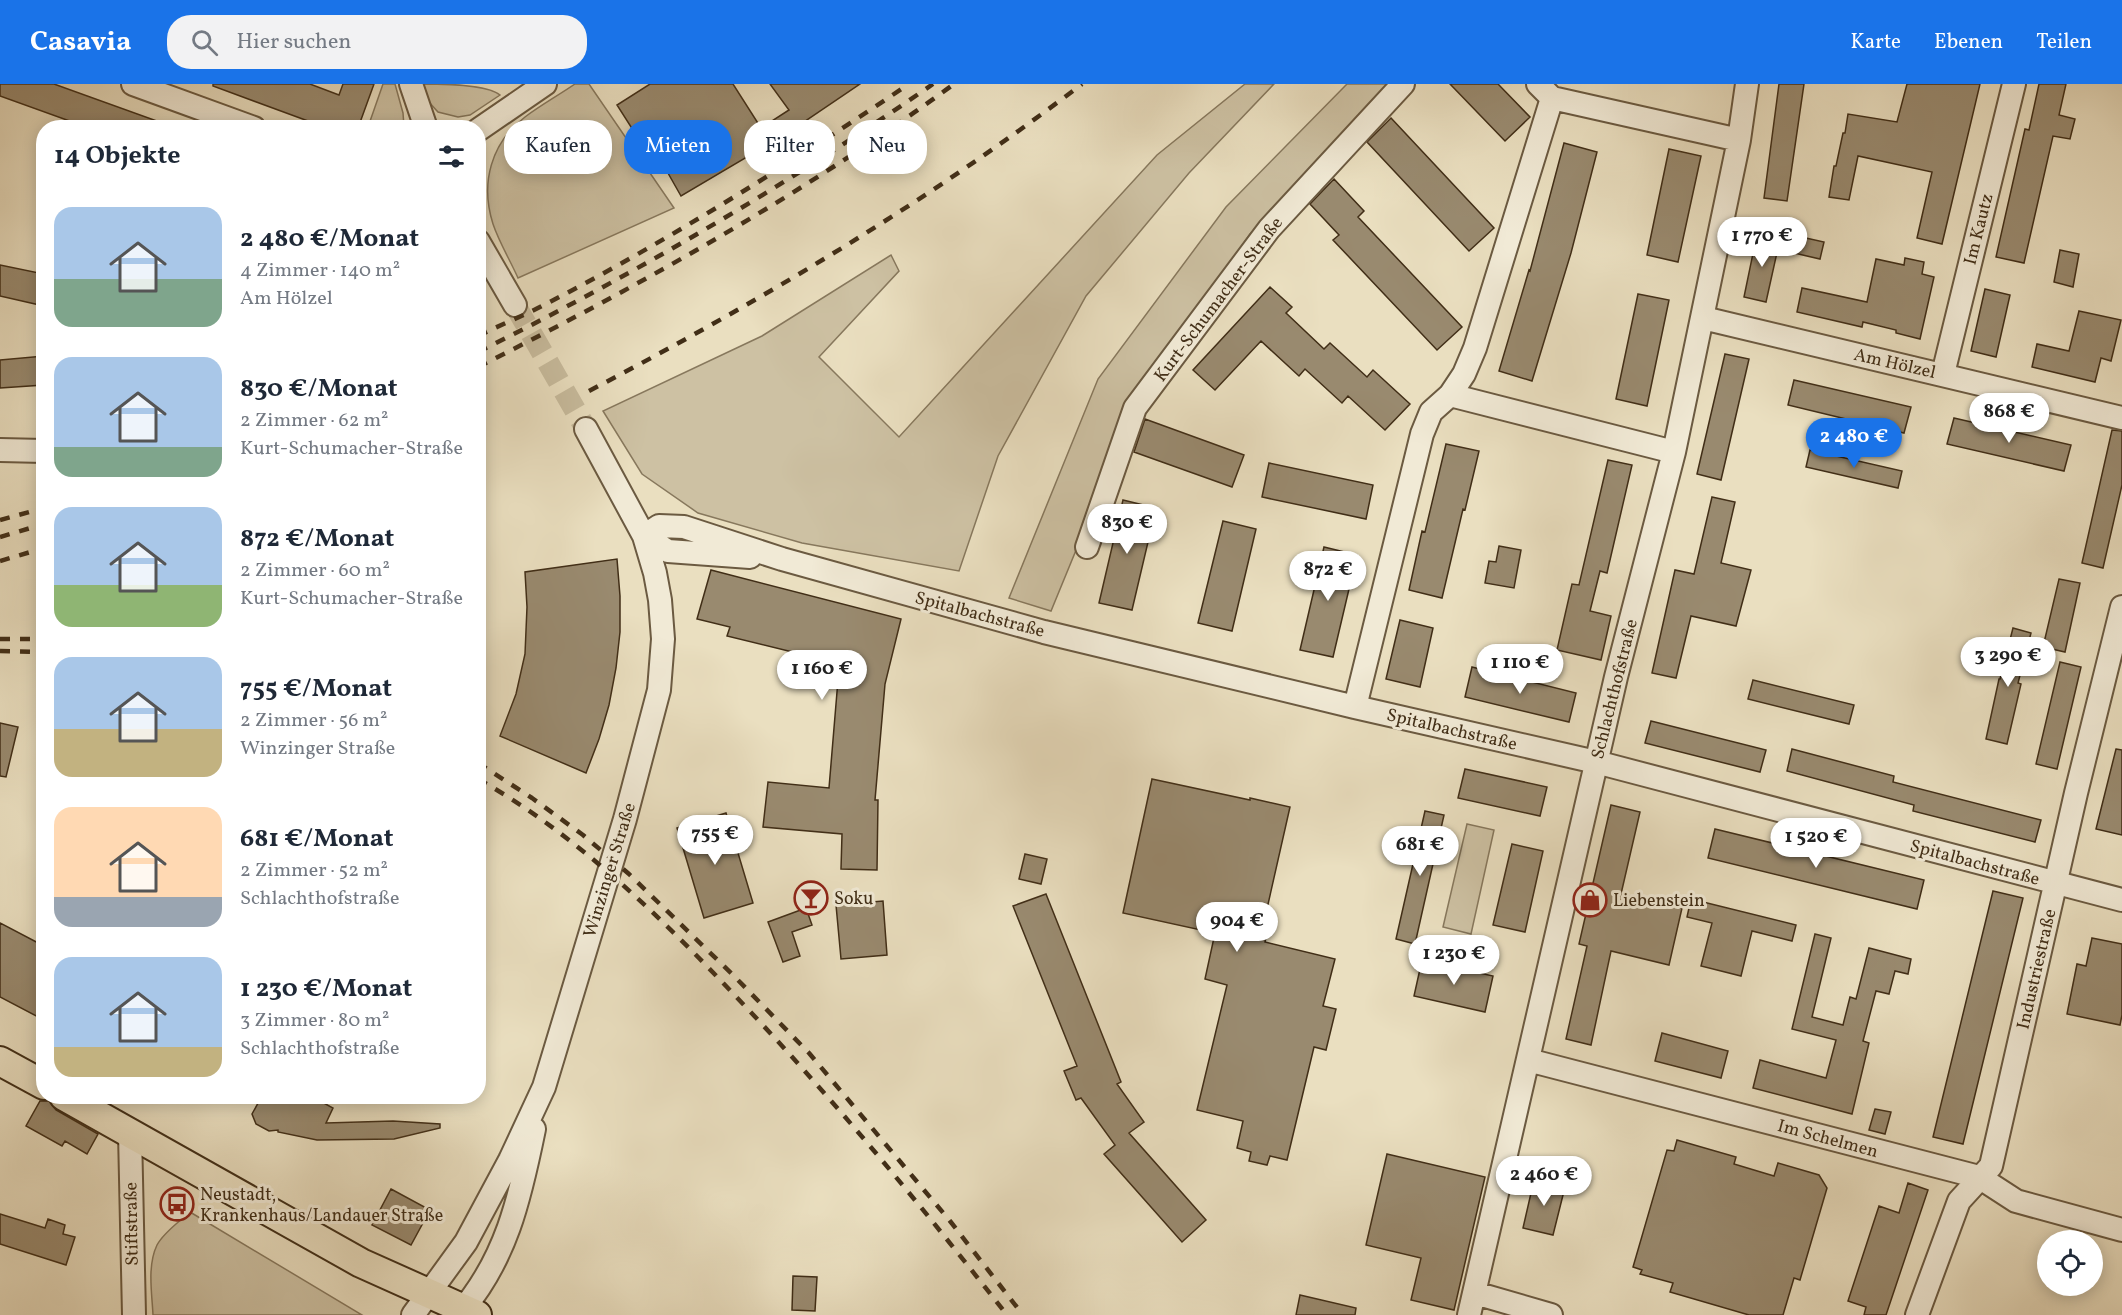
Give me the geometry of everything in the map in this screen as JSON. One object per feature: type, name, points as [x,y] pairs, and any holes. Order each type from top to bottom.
[{"type":"main road","points":[[0,1061],[36,1081]]},
{"type":"main road","points":[[79,1104],[344,1254],[421,1305],[466,1313]]},
{"type":"street","points":[[133,84],[232,120]]},
{"type":"street","points":[[411,84],[423,120]]},
{"type":"street","points":[[486,125],[545,84]]},
{"type":"street","name":"Kurt-Schumacher-Straße","points":[[1087,547],[1135,408],[1269,229],[1402,84]]},
{"type":"street","name":"Schlachthofstraße","points":[[1469,1315],[1616,677],[1674,452],[1739,140],[1747,84]]},
{"type":"street","name":"Im Kautz","points":[[1943,374],[2014,84]]},
{"type":"street","points":[[1355,708],[1422,434],[1431,412],[1450,395],[1464,374],[1475,348],[1545,91],[1739,140]]},
{"type":"street","points":[[486,269],[515,305]]},
{"type":"street","name":"Am Hölzel","points":[[1703,318],[2122,418]]},
{"type":"street","points":[[1450,395],[1674,452]]},
{"type":"street","name":"Winzinger Straße","points":[[421,1305],[466,1242],[544,1087],[625,819],[659,690],[663,639],[655,573],[644,536],[586,429]]},
{"type":"street","points":[[0,450],[36,451]]},
{"type":"street","name":"Spitalbachstraße","points":[[644,536],[668,551],[782,558],[1044,632],[1355,708],[1596,762],[2122,900]]},
{"type":"street","name":"Industriestraße","points":[[1917,1315],[1959,1201],[1991,1166],[2055,884],[2122,607]]},
{"type":"street","name":"Im Schelmen","points":[[1528,1060],[1979,1177],[2016,1201],[2122,1230]]},
{"type":"street","points":[[466,1313],[485,1281],[522,1190],[544,1087]]},
{"type":"street","name":"Stiftstraße","points":[[130,1132],[134,1315]]},
{"type":"street","points":[[1475,1293],[1551,1315]]},
{"type":"shaded area","points":[[383,84],[395,84],[404,120],[370,120]]},
{"type":"shaded area","points":[[422,84],[475,87],[494,91],[500,95],[470,115],[458,117],[438,112],[428,101]]},
{"type":"shaded area","points":[[575,84],[589,84],[624,135],[624,174],[651,174],[674,208],[518,278],[495,231],[489,209],[488,179],[491,165],[504,139],[504,174],[612,174],[612,120],[521,120]]},
{"type":"shaded area","points":[[1245,84],[1274,84],[1189,173],[1086,296],[998,456],[959,571],[802,543],[698,513],[642,474],[603,411],[762,336],[891,255],[899,271],[819,357],[899,437],[1157,155]]},
{"type":"shaded area","points":[[1347,84],[1392,84],[1250,234],[1135,399],[1109,470],[1051,611],[1009,598],[1098,379],[1226,207]]},
{"type":"shaded area","points":[[1467,824],[1494,830],[1471,934],[1443,927]]},
{"type":"shaded area","points":[[190,1212],[362,1315],[153,1315],[151,1280],[154,1253],[164,1236]]},
{"type":"building","points":[[0,84],[54,84],[154,120],[67,120],[0,96]]},
{"type":"building","points":[[213,84],[310,84],[339,95],[343,84],[374,84],[361,120],[305,120],[213,86]]},
{"type":"building","points":[[650,84],[733,84],[756,120],[744,120],[744,159],[732,166],[732,120],[627,120],[617,105]]},
{"type":"building","points":[[770,84],[860,84],[807,120],[773,120],[789,110]]},
{"type":"building","points":[[1450,84],[1498,84],[1530,117],[1505,141]]},
{"type":"building","points":[[1779,84],[1804,84],[1787,201],[1764,198]]},
{"type":"building","points":[[1907,84],[1980,84],[1942,244],[1917,238],[1932,172],[1858,156],[1849,200],[1829,197],[1834,166],[1836,166],[1843,133],[1845,133],[1848,114],[1897,122]]},
{"type":"building","points":[[2039,84],[2066,84],[2059,115],[2075,119],[2070,139],[2053,136],[2024,263],[1996,257],[2025,129],[2029,130]]},
{"type":"building","points":[[1391,118],[1494,228],[1469,251],[1367,142]]},
{"type":"building","points":[[1564,143],[1597,152],[1571,253],[1532,381],[1499,371],[1530,271]]},
{"type":"building","points":[[1669,149],[1701,156],[1678,262],[1647,255]]},
{"type":"building","points":[[669,174],[718,174],[681,196]]},
{"type":"building","points":[[1334,179],[1364,211],[1358,217],[1462,327],[1437,350],[1333,240],[1339,235],[1310,204]]},
{"type":"building","points":[[1757,234],[1780,239],[1766,302],[1744,297]]},
{"type":"building","points":[[1797,236],[1824,242],[1820,259],[1794,253]]},
{"type":"building","points":[[2060,250],[2079,254],[2073,287],[2054,282]]},
{"type":"building","points":[[1905,258],[1924,262],[1922,274],[1934,277],[1920,339],[1863,322],[1862,327],[1797,312],[1802,288],[1867,302],[1876,259],[1904,265]]},
{"type":"building","points":[[0,265],[36,272],[36,304],[0,296]]},
{"type":"building","points":[[1270,287],[1292,307],[1286,313],[1324,349],[1330,343],[1367,377],[1373,370],[1410,404],[1385,430],[1348,396],[1342,403],[1305,369],[1299,376],[1261,341],[1215,390],[1193,370]]},
{"type":"building","points":[[1985,289],[2010,295],[1996,357],[1971,351]]},
{"type":"building","points":[[1638,294],[1669,300],[1647,406],[1616,399]]},
{"type":"building","points":[[2079,311],[2121,320],[2111,361],[2101,358],[2095,382],[2032,367],[2037,344],[2069,351]]},
{"type":"building","points":[[1725,354],[1749,359],[1721,480],[1697,474]]},
{"type":"building","points":[[36,357],[36,386],[0,388],[0,360]]},
{"type":"building","points":[[1794,380],[1911,407],[1904,433],[1788,405]]},
{"type":"building","points":[[1954,418],[2071,445],[2064,471],[1947,444]]},
{"type":"building","points":[[1145,419],[1244,455],[1232,487],[1134,452]]},
{"type":"building","points":[[2112,430],[2122,431],[2122,485],[2103,568],[2082,563]]},
{"type":"building","points":[[1446,444],[1479,451],[1442,598],[1409,590],[1422,531],[1425,532]]},
{"type":"building","points":[[1810,450],[1902,471],[1898,488],[1806,467]]},
{"type":"building","points":[[1608,460],[1632,465],[1607,573],[1600,571],[1590,611],[1611,616],[1601,660],[1557,650],[1572,584],[1579,585]]},
{"type":"building","points":[[1269,463],[1373,485],[1366,519],[1262,497]]},
{"type":"building","points":[[1712,497],[1735,502],[1721,563],[1751,570],[1736,626],[1691,616],[1676,678],[1652,673],[1675,570],[1694,574]]},
{"type":"building","points":[[1123,500],[1156,508],[1132,610],[1099,603]]},
{"type":"building","points":[[1223,521],[1256,529],[1232,631],[1198,623]]},
{"type":"building","points":[[1499,546],[1521,550],[1514,588],[1485,583],[1489,561],[1496,562]]},
{"type":"building","points":[[1324,547],[1357,555],[1333,657],[1300,650]]},
{"type":"building","points":[[617,559],[620,632],[616,668],[609,705],[586,773],[500,736],[516,694],[525,654],[527,607],[525,572]]},
{"type":"building","points":[[711,570],[901,619],[885,684],[875,800],[878,800],[877,870],[841,869],[842,834],[763,827],[768,782],[829,788],[838,680],[829,661],[727,636],[730,627],[697,619]]},
{"type":"building","points":[[2059,579],[2080,583],[2065,652],[2043,647]]},
{"type":"building","points":[[1400,620],[1433,628],[1420,687],[1386,679]]},
{"type":"building","points":[[2013,628],[2031,633],[2018,683],[2021,684],[2007,744],[1986,739]]},
{"type":"building","points":[[2060,662],[2081,667],[2057,769],[2036,764]]},
{"type":"building","points":[[1472,667],[1576,693],[1569,722],[1465,697]]},
{"type":"building","points":[[1753,680],[1854,705],[1849,724],[1748,699]]},
{"type":"building","points":[[1651,721],[1766,750],[1760,772],[1645,743]]},
{"type":"building","points":[[0,723],[18,727],[6,777],[0,776]]},
{"type":"building","points":[[1792,749],[1894,776],[1893,782],[2041,820],[2035,842],[1913,811],[1914,805],[1787,771]]},
{"type":"building","points":[[2116,749],[2122,750],[2122,835],[2096,829]]},
{"type":"building","points":[[1465,769],[1547,787],[1540,816],[1458,798]]},
{"type":"building","points":[[1152,779],[1290,807],[1264,922],[1269,924],[1265,942],[1335,959],[1323,1006],[1336,1009],[1326,1050],[1314,1047],[1287,1160],[1270,1156],[1267,1165],[1249,1161],[1251,1152],[1237,1148],[1243,1121],[1197,1110],[1227,985],[1205,979],[1215,933],[1123,913]]},
{"type":"building","points":[[1611,805],[1640,812],[1621,894],[1682,908],[1669,965],[1611,951],[1591,1045],[1566,1039],[1587,946],[1579,944]]},
{"type":"building","points":[[1425,811],[1444,815],[1415,944],[1396,939]]},
{"type":"building","points":[[726,813],[753,903],[704,918],[677,828]]},
{"type":"building","points":[[1715,829],[1924,880],[1917,909],[1708,858]]},
{"type":"building","points":[[1512,844],[1543,851],[1525,932],[1493,925]]},
{"type":"building","points":[[1025,854],[1047,859],[1041,884],[1019,879]]},
{"type":"building","points":[[1993,891],[2023,898],[1963,1144],[1933,1137]]},
{"type":"building","points":[[1046,894],[1121,1082],[1117,1084],[1144,1122],[1129,1133],[1206,1220],[1182,1242],[1104,1154],[1115,1145],[1081,1098],[1076,1100],[1064,1071],[1077,1066],[1013,906]]},
{"type":"building","points":[[1691,899],[1796,925],[1792,941],[1752,931],[1741,976],[1701,966],[1712,923],[1687,917]]},
{"type":"building","points":[[883,901],[887,955],[841,959],[836,905]]},
{"type":"building","points":[[806,908],[812,925],[792,932],[800,956],[783,962],[768,922]]},
{"type":"building","points":[[0,923],[36,942],[36,1016],[0,997]]},
{"type":"building","points":[[1815,934],[1831,938],[1812,1017],[1843,1025],[1850,997],[1856,999],[1869,948],[1911,959],[1908,974],[1895,971],[1889,994],[1876,991],[1863,1041],[1869,1043],[1852,1114],[1753,1088],[1760,1060],[1826,1078],[1836,1040],[1792,1029]]},
{"type":"building","points":[[2092,938],[2122,944],[2120,1025],[2067,1014],[2077,964],[2086,966]]},
{"type":"building","points":[[1422,960],[1493,976],[1485,1012],[1414,996]]},
{"type":"building","points":[[1662,1033],[1728,1051],[1721,1078],[1655,1061]]},
{"type":"building","points":[[38,1104],[51,1104],[56,1110],[98,1134],[87,1154],[65,1141],[62,1146],[26,1126]]},
{"type":"building","points":[[258,1104],[326,1104],[333,1108],[326,1123],[393,1121],[440,1124],[440,1128],[394,1139],[317,1140],[278,1132],[278,1130],[269,1131],[256,1124],[252,1114]]},
{"type":"building","points":[[1875,1109],[1891,1112],[1885,1134],[1869,1130]]},
{"type":"building","points":[[1677,1140],[1736,1157],[1734,1164],[1774,1176],[1778,1163],[1819,1175],[1827,1188],[1800,1280],[1794,1278],[1783,1315],[1749,1315],[1670,1292],[1673,1283],[1640,1274],[1642,1270],[1633,1267],[1667,1150],[1674,1151]]},
{"type":"building","points":[[1387,1154],[1485,1177],[1454,1310],[1411,1300],[1421,1258],[1366,1245]]},
{"type":"building","points":[[1534,1180],[1565,1187],[1553,1235],[1523,1228]]},
{"type":"building","points":[[1908,1183],[1928,1190],[1886,1315],[1864,1315],[1866,1307],[1848,1301],[1879,1206],[1899,1213]]},
{"type":"building","points":[[391,1189],[430,1210],[411,1245],[372,1225]]},
{"type":"building","points":[[0,1214],[45,1228],[48,1219],[65,1225],[63,1234],[75,1237],[66,1265],[0,1244]]},
{"type":"building","points":[[793,1276],[817,1277],[815,1311],[792,1310]]},
{"type":"building","points":[[1300,1295],[1356,1308],[1355,1315],[1296,1315]]},
{"type":"tunnel","points":[[515,305],[586,429]]},
{"type":"railway","points":[[486,332],[544,305],[638,254],[775,172],[909,84]]},
{"type":"railway","points":[[486,348],[596,291],[710,226],[823,157],[933,84]]},
{"type":"railway","points":[[486,363],[662,270],[781,200],[840,163],[954,84]]},
{"type":"railway","points":[[589,391],[717,322],[842,248],[964,169],[1082,84]]},
{"type":"railway","points":[[0,520],[36,510]]},
{"type":"railway","points":[[0,537],[36,526]]},
{"type":"railway","points":[[0,561],[36,550]]},
{"type":"railway","points":[[0,639],[36,639]]},
{"type":"railway","points":[[0,651],[36,652]]},
{"type":"railway","points":[[486,768],[583,835],[629,874],[733,975],[809,1053],[950,1221],[1023,1315]]},
{"type":"railway","points":[[486,784],[551,826],[585,853],[619,881],[683,942],[778,1041],[846,1118],[1007,1315]]},
{"type":"place","name":"Soku","points":[[811,898]]},
{"type":"place","name":"Liebenstein","points":[[1590,900]]},
{"type":"place","name":"Neustadt, Krankenhaus/Landauer Straße","points":[[177,1204]]}]
